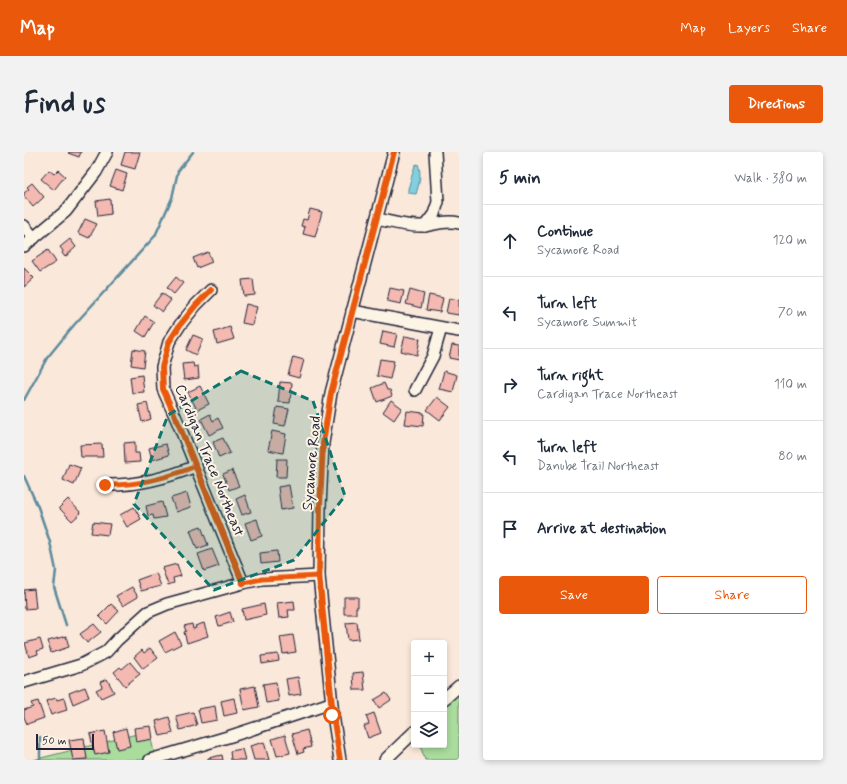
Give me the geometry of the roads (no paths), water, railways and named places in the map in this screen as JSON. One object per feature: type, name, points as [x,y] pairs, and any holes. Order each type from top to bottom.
[{"type":"street","points":[[24,246],[66,211],[96,172],[107,152]]},
{"type":"street","name":"Sycamore Road","points":[[340,760],[331,703],[319,576],[323,443],[331,393],[394,152]]},
{"type":"street","points":[[425,226],[434,214],[438,202],[435,152]]},
{"type":"street","points":[[377,219],[411,226],[425,226],[457,220]]},
{"type":"street","points":[[24,226],[34,238]]},
{"type":"street","name":"Cardigan Trace Northeast","points":[[211,290],[196,305],[168,342],[162,367],[163,389],[243,583]]},
{"type":"street","points":[[352,311],[459,332]]},
{"type":"street","points":[[415,390],[433,356],[441,328]]},
{"type":"street","points":[[105,485],[122,486],[174,476],[196,466]]},
{"type":"street","points":[[24,682],[81,665],[106,652],[148,612],[159,607],[262,579],[319,576]]},
{"type":"street","points":[[447,696],[459,686]]},
{"type":"street","points":[[150,760],[231,736],[331,703]]},
{"type":"street","points":[[385,760],[411,735]]},
{"type":"water","points":[[418,164],[420,175],[416,194],[408,193],[415,165]]},
{"type":"waterway","points":[[24,400],[47,358],[74,325],[155,236],[172,198],[178,171],[193,152]]},
{"type":"waterway","points":[[24,476],[38,507],[50,542],[56,570],[54,587],[66,625]]},
{"type":"waterway","points":[[40,737],[40,760]]}]
